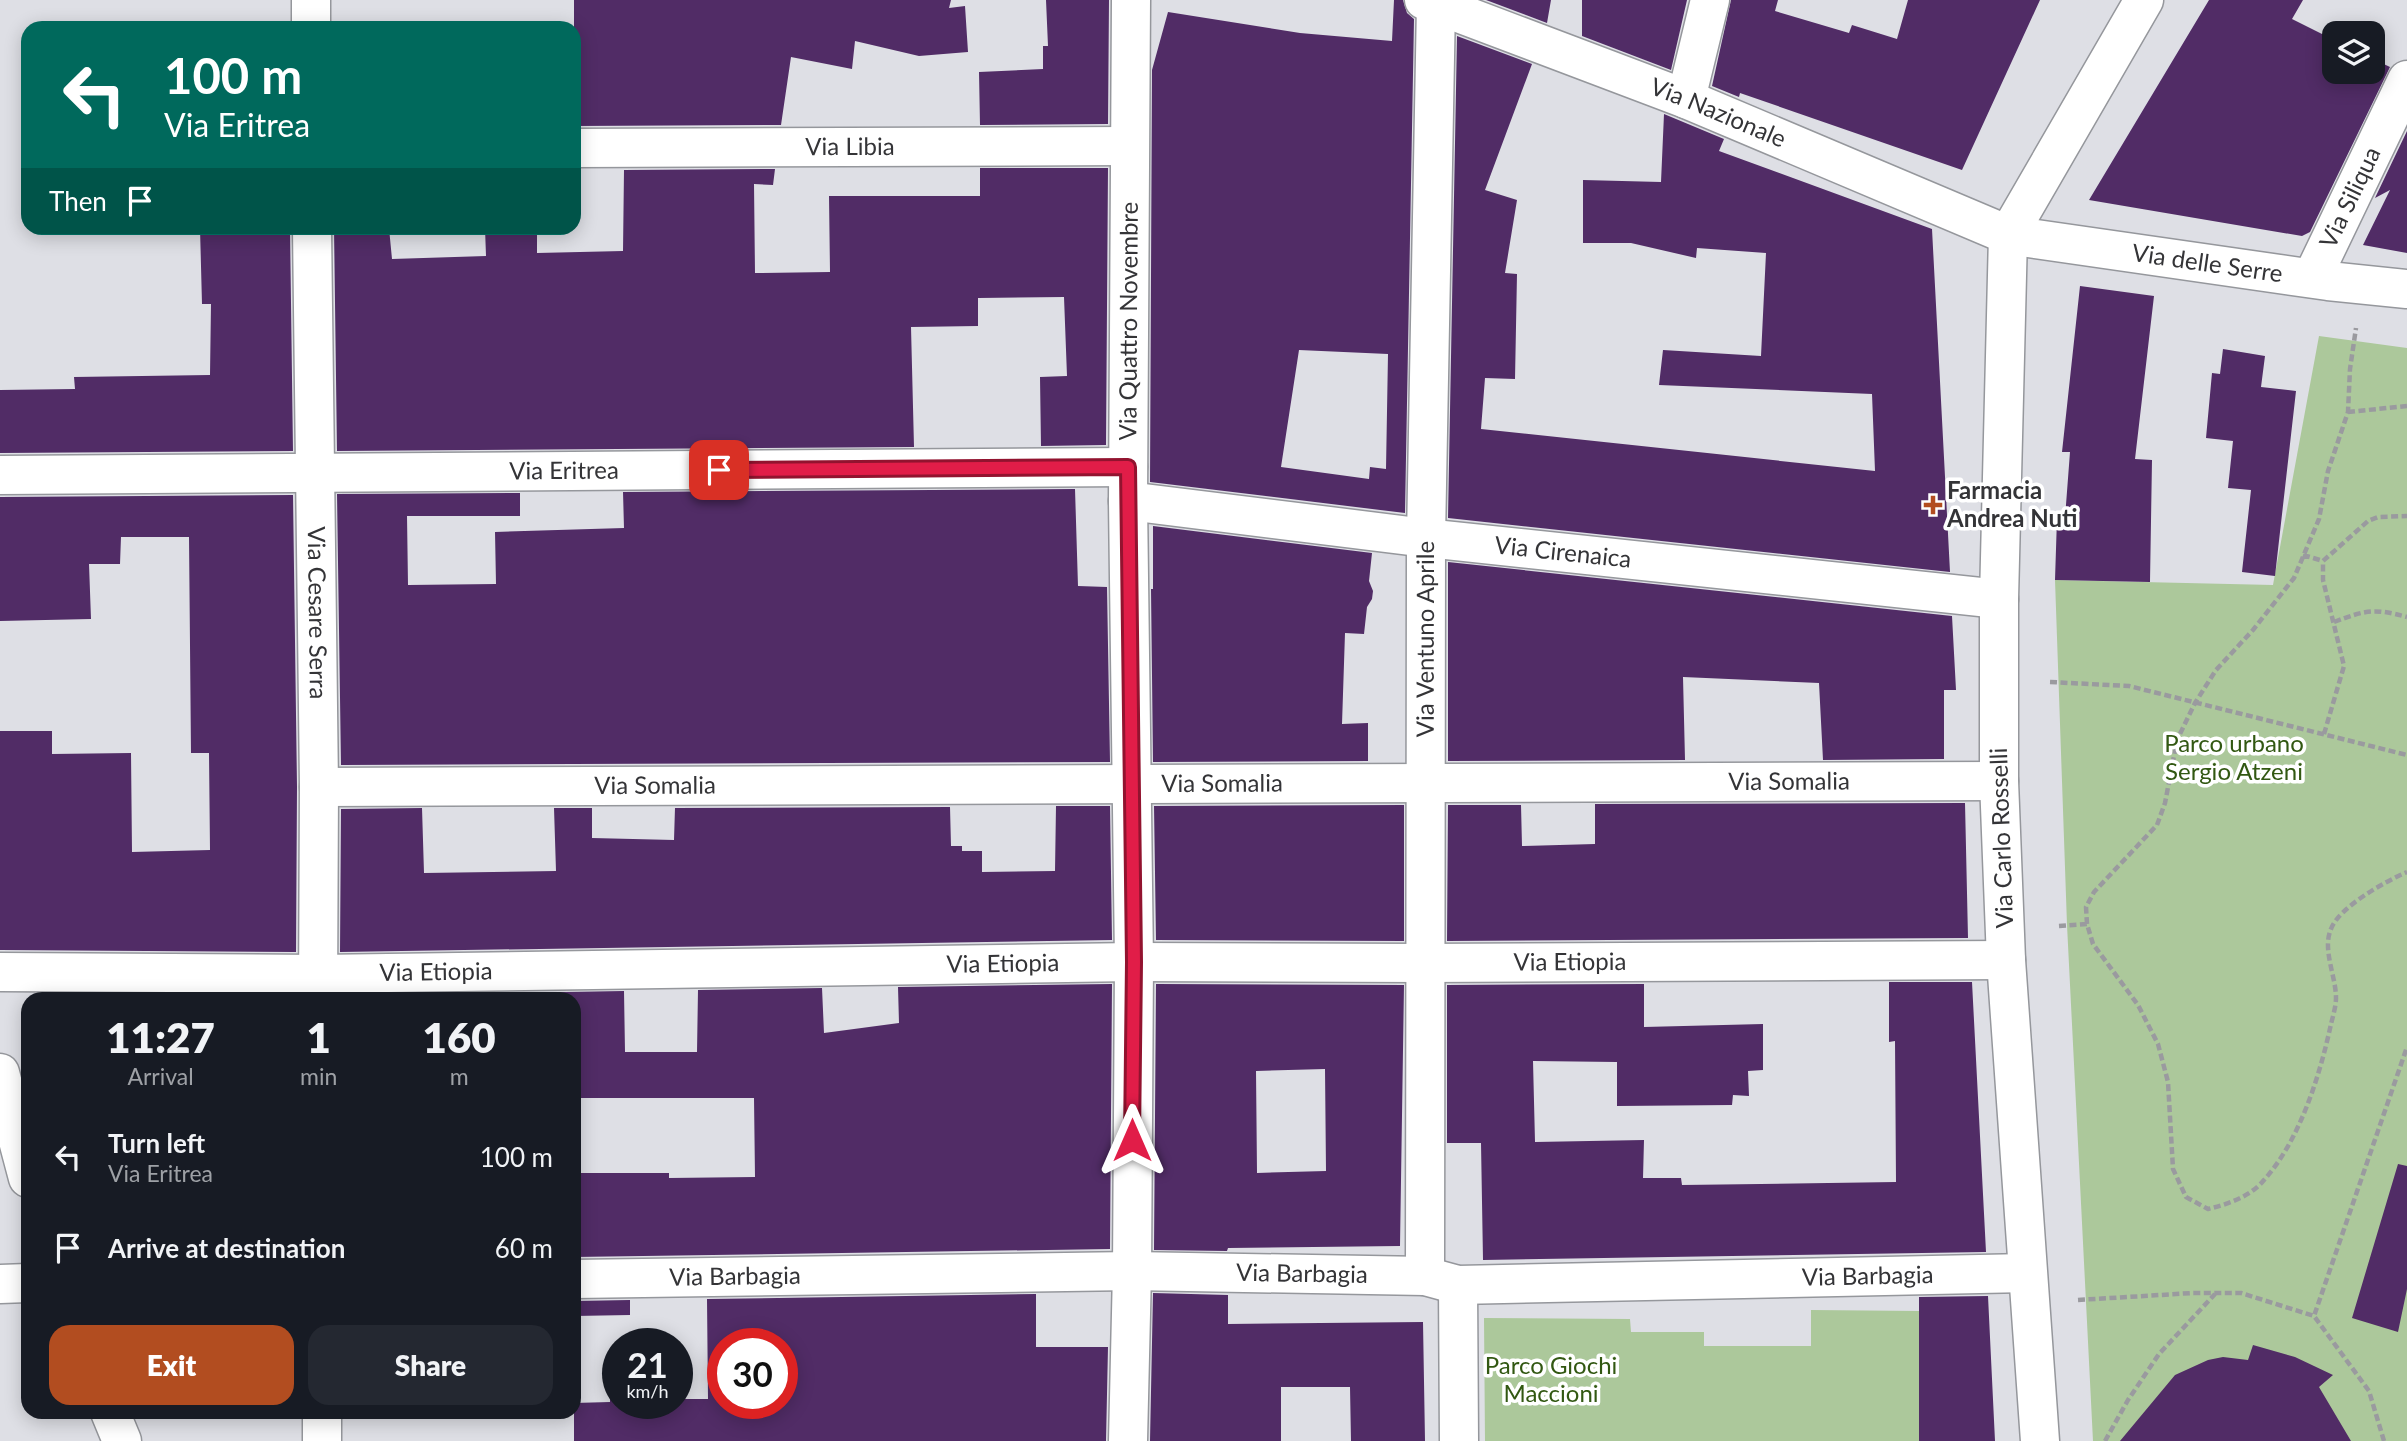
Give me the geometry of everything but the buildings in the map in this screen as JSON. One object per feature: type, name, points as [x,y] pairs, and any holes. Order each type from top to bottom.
[{"type":"street","points":[[311,0],[311,21]]},
{"type":"street","name":"Via Quattro Novembre","points":[[1128,1441],[1134,962],[1128,484],[1131,0]]},
{"type":"street","points":[[1686,100],[1710,0]]},
{"type":"street","points":[[2008,234],[2144,0]]},
{"type":"street","name":"Via Nazionale","points":[[1430,2],[1686,100],[2008,234]]},
{"type":"street","name":"Via Ventuno Aprile","points":[[1430,2],[1424,963],[1441,1280],[1459,1441]]},
{"type":"street","name":"Via Siliqua","points":[[2312,278],[2407,80]]},
{"type":"street","name":"Via Libia","points":[[581,148],[1128,146]]},
{"type":"street","name":"Via delle Serre","points":[[2008,234],[2407,289]]},
{"type":"street","name":"Via Carlo Rosselli","points":[[2008,234],[1998,599],[1999,781],[2006,960],[2040,1441]]},
{"type":"street","name":"Via Cesare Serra","points":[[312,235],[318,986]]},
{"type":"street","name":"Via Eritrea","points":[[0,475],[314,472],[1128,484]]},
{"type":"street","name":"Via Cirenaica","points":[[1128,484],[1426,538],[1998,599]]},
{"type":"street","name":"Via Somalia","points":[[318,787],[1999,781]]},
{"type":"street","name":"Via Etiopia","points":[[0,972],[318,986],[1134,962],[2006,960]]},
{"type":"street","points":[[0,1073],[21,1152]]},
{"type":"street","name":"Via Barbagia","points":[[581,1279],[1132,1271],[1441,1280],[2028,1273]]},
{"type":"street","points":[[0,1284],[21,1283]]},
{"type":"street","points":[[113,1419],[122,1441]]},
{"type":"street","points":[[322,1419],[322,1441]]},
{"type":"path","points":[[2356,328],[2347,412],[2328,471],[2319,519],[2294,578],[2253,630],[2216,670],[2195,703],[2177,740],[2165,803],[2157,825],[2094,892],[2086,907],[2087,924],[2093,944],[2138,1005],[2158,1044],[2168,1082],[2173,1169],[2186,1197],[2208,1209],[2233,1203],[2263,1182],[2282,1157],[2323,1062],[2336,999],[2328,944],[2331,927],[2352,904],[2387,880],[2407,872]]},
{"type":"path","points":[[2347,412],[2407,406]]},
{"type":"path","points":[[2324,734],[2344,666],[2323,580],[2323,561],[2368,521],[2378,517],[2407,516]]},
{"type":"path","points":[[2303,555],[2323,561]]},
{"type":"path","points":[[2334,622],[2363,611],[2383,611],[2407,617]]},
{"type":"path","points":[[2050,682],[2129,686],[2407,755]]},
{"type":"path","points":[[2059,926],[2087,924]]},
{"type":"path","points":[[2314,1316],[2406,1051]]},
{"type":"path","points":[[2105,1441],[2159,1354],[2216,1293]]},
{"type":"path","points":[[2078,1300],[2241,1293],[2314,1316],[2369,1391],[2384,1441]]},
{"type":"green space","name":"Parco urbano Sergio Atzeni","points":[[2319,336],[2407,348],[2407,1441],[2093,1441],[2067,925],[2055,580],[2273,585]]},
{"type":"green space","name":"Parco Giochi Maccioni","points":[[1811,1310],[1919,1311],[1919,1441],[1485,1441],[1484,1318],[1630,1319],[1631,1332],[1704,1332],[1704,1346],[1811,1346]]},
{"type":"place","name":"Farmacia Andrea Nuti","points":[[1933,505]]},
{"type":"route","points":[[719,470],[1128,467],[1134,962],[1132,1140]]}]
